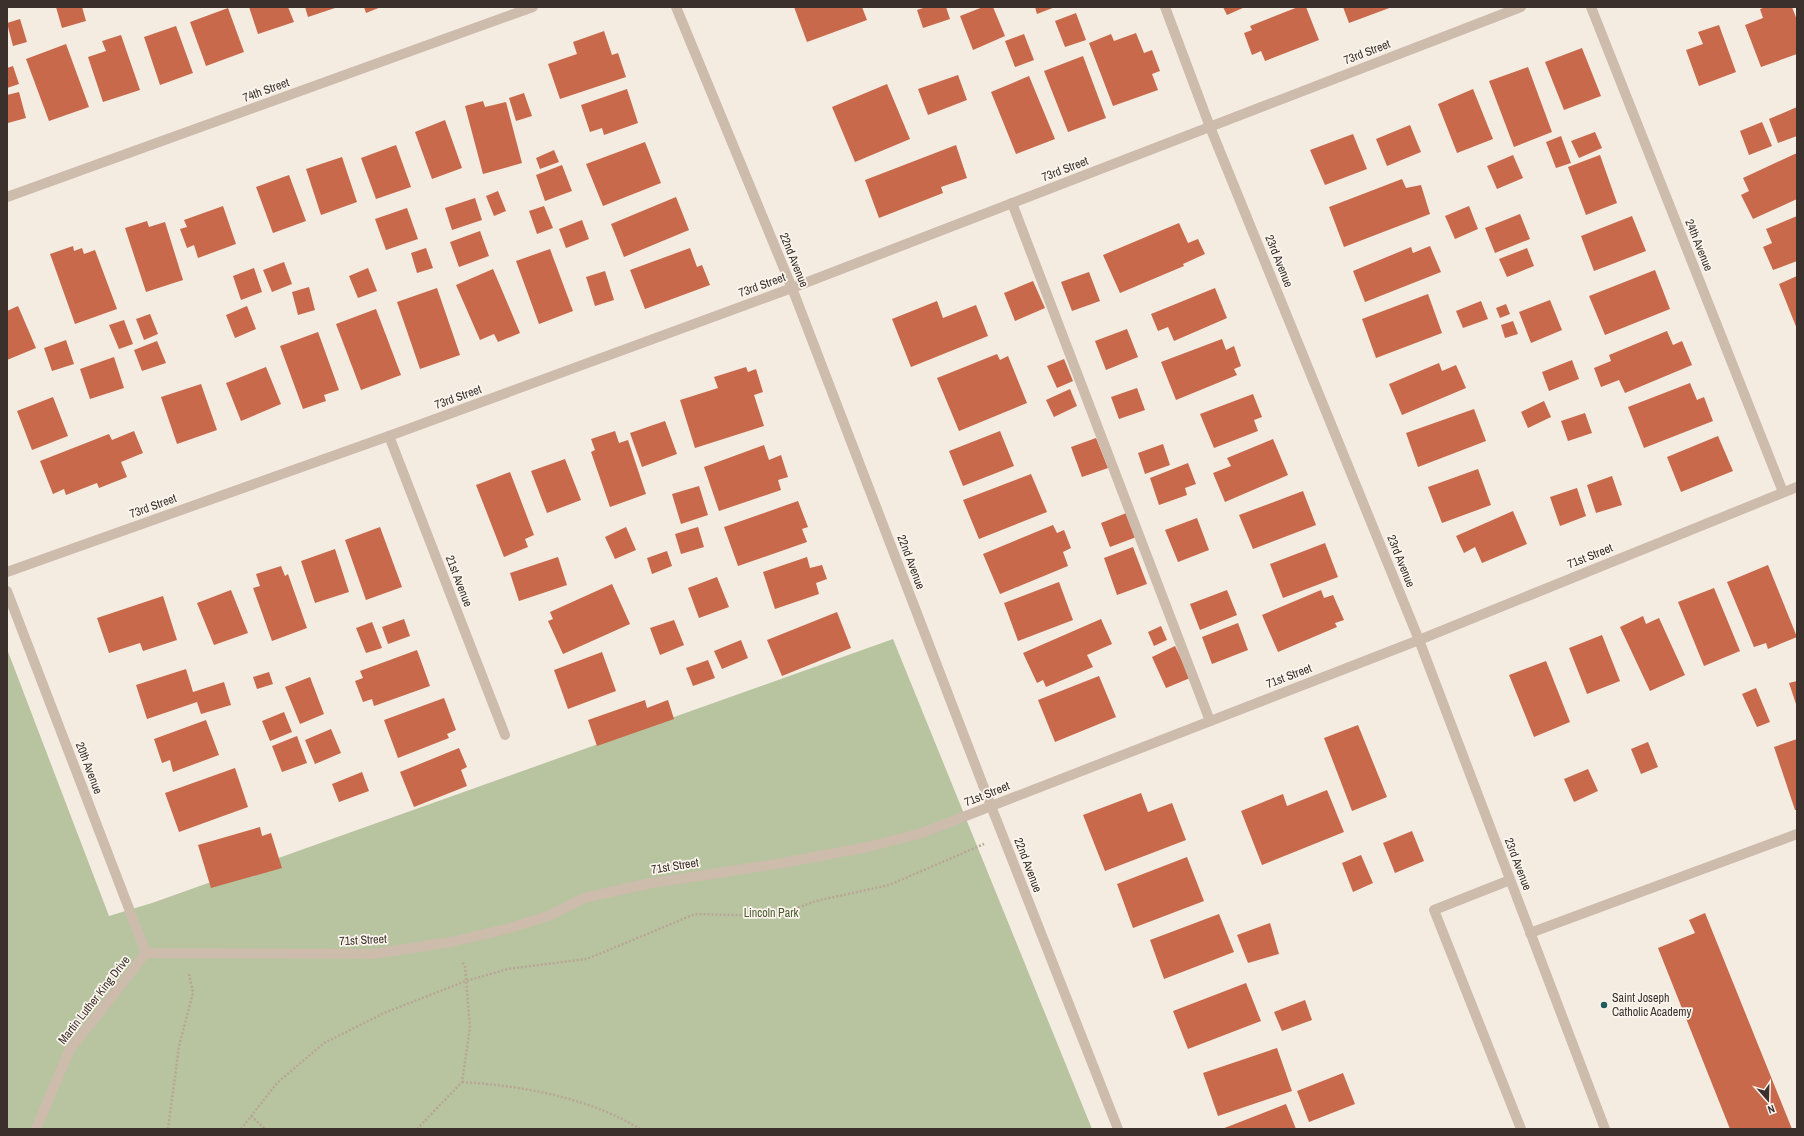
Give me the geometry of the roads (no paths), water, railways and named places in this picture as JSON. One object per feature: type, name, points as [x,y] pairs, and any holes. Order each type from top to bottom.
[{"type":"street","name":"74th Street","points":[[7,197],[533,7]]},
{"type":"street","name":"22nd Avenue","points":[[676,7],[792,288],[991,806],[1118,1129]]},
{"type":"street","name":"23rd Avenue","points":[[1165,7],[1210,127],[1419,640],[1605,1129]]},
{"type":"street","name":"73rd Street","points":[[7,572],[389,436],[792,288],[1521,7]]},
{"type":"street","name":"24th Avenue","points":[[1591,7],[1783,492]]},
{"type":"street","points":[[1012,203],[1210,721]]},
{"type":"street","name":"21st Avenue","points":[[389,436],[505,735]]},
{"type":"street","name":"71st Street","points":[[146,953],[373,954],[451,942],[510,928],[548,916],[584,898],[646,884],[783,863],[867,847],[916,835],[1419,640],[1797,487]]},
{"type":"street","name":"20th Avenue","points":[[7,591],[146,953]]},
{"type":"street","points":[[1530,933],[1797,834]]},
{"type":"street","points":[[1510,880],[1434,910],[1521,1129]]},
{"type":"street","name":"Martin Luther King Drive","points":[[36,1129],[69,1051],[146,953]]},
{"type":"place","name":"Saint Joseph Catholic Academy","points":[[1604,1005]]},
{"type":"park label","name":"Lincoln Park","points":[[771,913]]}]
